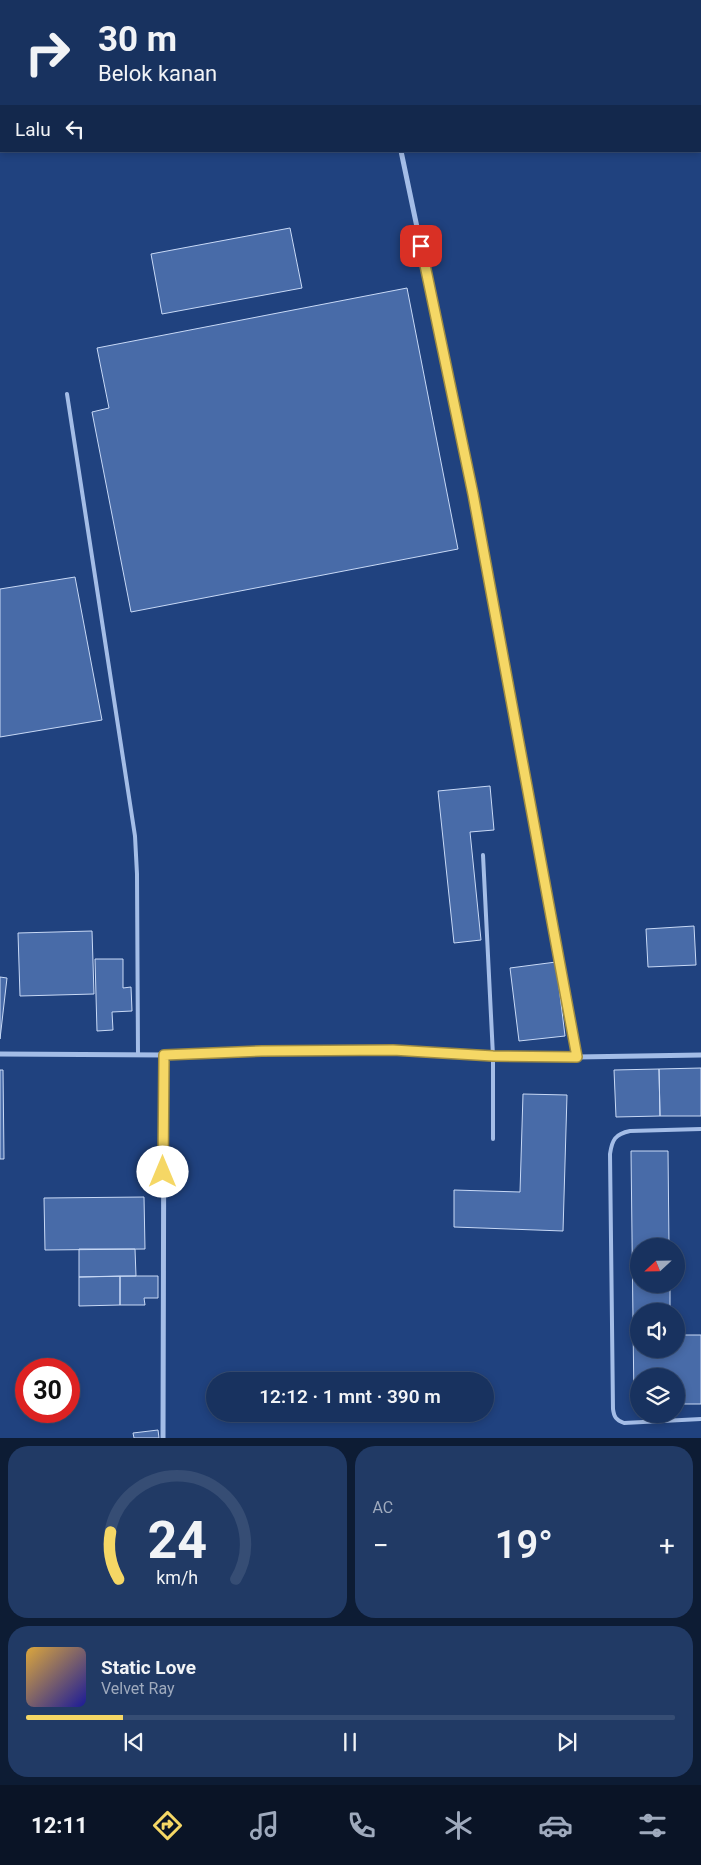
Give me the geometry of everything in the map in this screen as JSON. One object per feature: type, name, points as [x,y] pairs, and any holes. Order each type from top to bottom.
[{"type":"street","points":[[401,152],[473,494],[577,1057]]},
{"type":"street","points":[[0,1054],[164,1055],[262,1051],[393,1050],[493,1056],[701,1055]]},
{"type":"street","points":[[163,1438],[164,1055]]},
{"type":"lane","points":[[67,394],[135,836],[138,1055]]},
{"type":"lane","points":[[483,855],[493,1056],[493,1139]]},
{"type":"lane","points":[[701,1129],[630,1131],[621,1133],[612,1142],[610,1154],[612,1409],[614,1416],[617,1420],[624,1423],[701,1419]]},
{"type":"building","points":[[290,228],[302,288],[162,314],[151,254]]},
{"type":"building","points":[[407,288],[458,549],[131,612],[92,412],[109,408],[97,348]]},
{"type":"building","points":[[75,577],[102,720],[0,737],[0,589]]},
{"type":"building","points":[[490,786],[494,830],[470,832],[481,940],[454,943],[438,791]]},
{"type":"building","points":[[694,926],[696,965],[648,967],[646,929]]},
{"type":"building","points":[[92,931],[94,994],[20,996],[18,933]]},
{"type":"building","points":[[95,959],[123,959],[123,988],[131,987],[132,1011],[112,1012],[113,1030],[97,1031]]},
{"type":"building","points":[[556,962],[565,1036],[519,1041],[510,968]]},
{"type":"building","points":[[0,977],[7,978],[0,1039]]},
{"type":"building","points":[[701,1068],[701,1116],[660,1116],[659,1069]]},
{"type":"building","points":[[659,1069],[660,1116],[616,1117],[614,1070]]},
{"type":"building","points":[[0,1070],[3,1070],[4,1159],[0,1159]]},
{"type":"building","points":[[523,1094],[567,1095],[563,1231],[454,1227],[454,1190],[520,1192]]},
{"type":"building","points":[[631,1151],[668,1151],[669,1238],[632,1238]]},
{"type":"building","points":[[144,1197],[145,1249],[45,1250],[44,1198]]},
{"type":"building","points":[[79,1249],[135,1249],[136,1276],[79,1277]]},
{"type":"building","points":[[120,1276],[120,1305],[79,1306],[79,1277]]},
{"type":"building","points":[[120,1276],[158,1276],[158,1298],[144,1298],[145,1305],[120,1305]]},
{"type":"building","points":[[633,1293],[670,1293],[670,1303],[633,1303]]},
{"type":"building","points":[[685,1335],[701,1335],[701,1404],[685,1404],[685,1368],[634,1368],[633,1358],[685,1358]]},
{"type":"building","points":[[158,1430],[159,1438],[134,1438],[133,1433]]},
{"type":"route","points":[[163,1172],[164,1055],[262,1051],[393,1050],[493,1056],[577,1057],[473,494],[421,246]]}]
